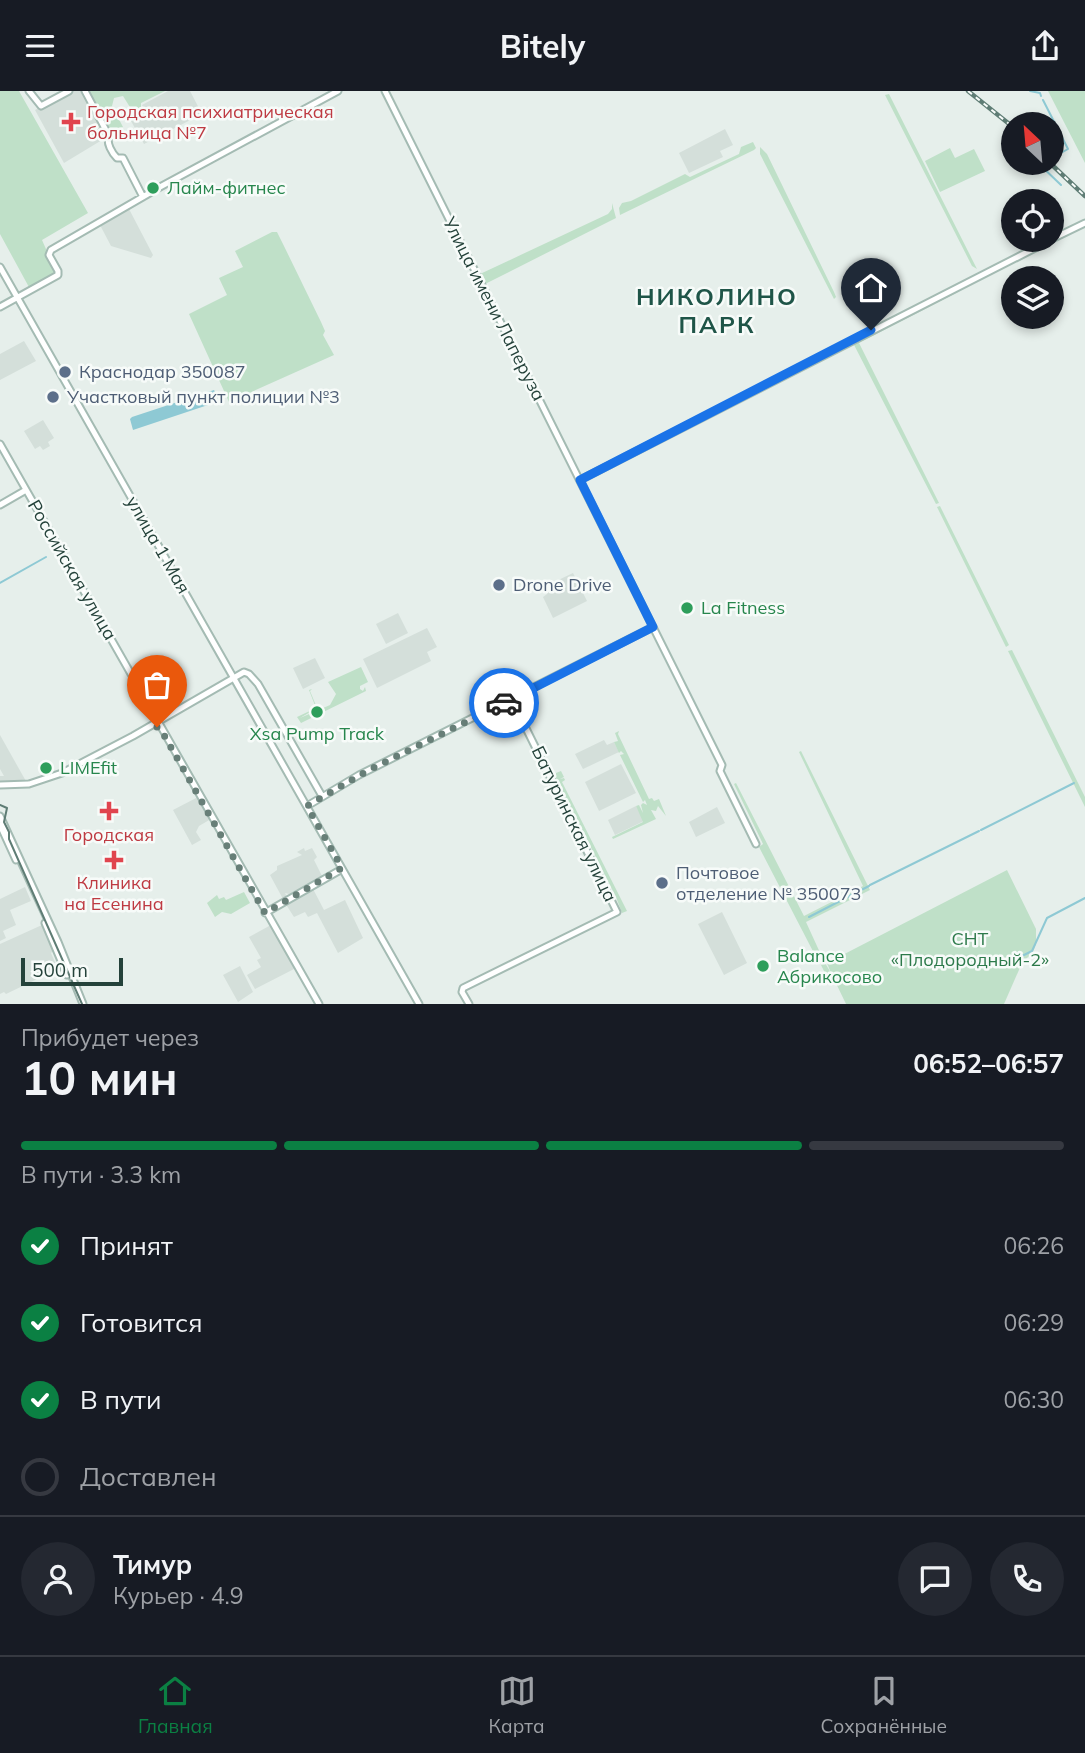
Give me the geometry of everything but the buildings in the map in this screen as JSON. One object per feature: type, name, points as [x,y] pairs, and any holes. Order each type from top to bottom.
[{"type":"street","points":[[29,91],[39,106],[69,91]]},
{"type":"street","points":[[85,91],[109,136],[107,141],[114,154],[117,158],[122,158],[143,197]]},
{"type":"street","points":[[0,307],[57,276],[59,272],[50,252],[104,218],[338,91]]},
{"type":"street","name":"Улица имени Лаперуза","points":[[385,91],[722,765],[720,771],[756,844]]},
{"type":"street","points":[[1064,234],[1085,223]]},
{"type":"street","points":[[580,480],[1027,252]]},
{"type":"street","name":"улица 1 Мая","points":[[0,267],[342,868]]},
{"type":"street","name":"Российская улица","points":[[0,446],[156,725],[318,1004]]},
{"type":"street","points":[[0,505],[24,491]]},
{"type":"street","points":[[307,806],[367,771],[653,627]]},
{"type":"street","points":[[2,788],[45,783],[137,736],[247,672],[261,689],[322,796]]},
{"type":"street","name":"Батуринская улица","points":[[468,1004],[462,992],[616,913],[512,700]]},
{"type":"street","points":[[496,708],[516,708]]},
{"type":"street","points":[[125,742],[156,725]]},
{"type":"street","name":"Российская улица","points":[[156,725],[165,733],[265,912]]},
{"type":"street","points":[[0,816],[81,1004]]},
{"type":"street","points":[[0,825],[20,864]]},
{"type":"street","points":[[265,912],[342,868],[419,1004]]},
{"type":"shaded area","name":"Городская психиатрическая больница №7","points":[[71,91],[84,91],[107,137],[64,163],[35,110]]},
{"type":"shaded area","points":[[168,91],[190,91],[202,114],[144,144],[131,121],[146,114],[142,105]]},
{"type":"shaded area","points":[[725,129],[733,145],[720,151],[723,157],[689,173],[679,153]]},
{"type":"shaded area","points":[[129,209],[153,255],[151,258],[111,246],[100,225]]},
{"type":"shaded area","points":[[24,341],[36,361],[0,380],[0,354]]},
{"type":"shaded area","points":[[43,420],[54,438],[48,442],[50,446],[43,450],[40,446],[35,449],[24,431]]},
{"type":"shaded area","points":[[573,573],[587,601],[553,618],[543,597],[550,584]]},
{"type":"shaded area","points":[[398,613],[408,633],[386,644],[376,624]]},
{"type":"shaded area","points":[[427,628],[437,647],[427,652],[431,661],[377,688],[363,659]]},
{"type":"shaded area","points":[[315,658],[325,678],[303,689],[293,668]]},
{"type":"shaded area","points":[[0,735],[27,783],[0,784],[0,776],[4,776],[0,769]]},
{"type":"shaded area","points":[[604,740],[607,745],[614,742],[619,752],[583,769],[575,754]]},
{"type":"shaded area","points":[[621,764],[636,793],[599,811],[585,782]]},
{"type":"shaded area","points":[[198,797],[211,819],[199,826],[196,832],[201,840],[192,845],[173,810]]},
{"type":"shaded area","points":[[636,806],[644,821],[615,835],[608,820]]},
{"type":"shaded area","points":[[717,807],[725,823],[696,837],[689,822]]},
{"type":"shaded area","points":[[304,848],[305,851],[312,848],[317,857],[314,860],[323,878],[289,894],[285,893],[287,897],[283,899],[270,875],[277,870],[277,866],[302,855],[297,852]]},
{"type":"shaded area","points":[[25,887],[31,901],[10,910],[16,925],[3,931],[6,938],[0,941],[0,899]]},
{"type":"shaded area","points":[[312,887],[324,910],[345,900],[363,938],[338,953],[317,913],[308,917],[305,912],[294,917],[285,903]]},
{"type":"shaded area","points":[[722,912],[747,963],[724,975],[698,924]]},
{"type":"shaded area","points":[[42,925],[58,969],[6,994],[0,994],[0,944]]},
{"type":"shaded area","points":[[271,925],[296,968],[255,989],[247,975],[261,967],[257,960],[261,958],[249,937]]},
{"type":"shaded area","points":[[240,966],[253,992],[238,1002],[223,975]]},
{"type":"green space","points":[[0,91],[19,91],[88,213],[42,240],[57,274],[30,289],[0,234]]},
{"type":"green space","points":[[86,91],[165,91],[141,103],[137,112],[133,112],[123,96],[114,98],[112,106],[123,127],[110,131]]},
{"type":"green space","points":[[1048,91],[1085,91],[1085,163],[1064,122],[1064,112],[1059,112]]},
{"type":"green space","points":[[889,94],[977,269],[972,266],[885,95]]},
{"type":"green space","points":[[753,142],[756,148],[754,150],[620,215],[619,208],[622,203],[685,174],[690,177],[739,154],[741,147]]},
{"type":"green space","points":[[760,147],[767,154],[834,292],[834,299],[760,154]]},
{"type":"green space","points":[[950,148],[955,158],[974,149],[985,171],[940,192],[925,161]]},
{"type":"green space","points":[[612,203],[616,218],[485,284],[480,274],[608,214]]},
{"type":"green space","points":[[277,232],[334,355],[229,402],[189,314],[227,295],[219,278],[243,267],[235,251]]},
{"type":"green space","points":[[959,288],[958,292],[859,343],[939,503],[936,504],[852,341]]},
{"type":"green space","points":[[940,506],[1009,645],[1006,647],[937,507]]},
{"type":"green space","points":[[1012,650],[1085,797],[1085,807],[1008,651]]},
{"type":"green space","points":[[361,667],[368,682],[360,686],[360,689],[363,691],[365,687],[366,691],[301,723],[297,717],[316,708],[309,690],[312,689],[310,691],[317,708],[300,718],[330,705],[336,694],[328,682]]},
{"type":"green space","points":[[619,731],[618,734],[649,799],[659,799],[666,816],[658,806],[656,811],[651,810],[656,819],[613,839],[612,837],[643,822],[636,806],[639,805],[643,813],[641,805],[647,805],[620,755],[624,754],[621,751],[619,753],[614,742],[618,741],[615,733]]},
{"type":"green space","points":[[801,751],[870,890],[806,922],[822,957],[817,959],[759,847],[763,844],[734,784],[736,783],[804,916],[863,886],[799,752]]},
{"type":"green space","points":[[561,771],[564,777],[560,779],[564,778],[562,782],[627,911],[622,913],[555,776]]},
{"type":"green space","name":"СНТ «Плодородный-2»","points":[[1007,870],[1036,929],[1036,944],[1033,952],[1022,963],[1004,1004],[846,1004],[833,977],[828,979],[821,965],[825,963],[831,973],[827,963]]},
{"type":"green space","points":[[244,892],[250,903],[231,914],[222,912],[215,917],[207,903],[217,895],[219,899],[224,897],[226,900]]},
{"type":"water","points":[[214,390],[218,397],[214,403],[133,430],[130,419],[132,417]]},
{"type":"waterway","points":[[1030,91],[1040,93],[1041,96]]},
{"type":"waterway","points":[[1043,100],[1049,112]]},
{"type":"waterway","points":[[1064,141],[1068,149],[1064,151]]},
{"type":"waterway","points":[[1051,175],[1061,185]]},
{"type":"waterway","points":[[0,583],[46,557]]},
{"type":"waterway","points":[[981,830],[1074,783]]},
{"type":"waterway","points":[[870,885],[979,831]]},
{"type":"waterway","points":[[809,917],[869,886]]},
{"type":"waterway","points":[[1018,958],[1032,951],[1047,918],[1085,898]]},
{"type":"tram line","points":[[0,805],[7,808],[4,822],[9,839],[82,1004]]},
{"type":"railway","points":[[968,91],[1001,117]]},
{"type":"railway","points":[[1063,175],[1085,196]]},
{"type":"way so far","points":[[157,727],[265,913],[342,868],[307,806],[367,771],[504,703]]},
{"type":"place","name":"Городская психиатрическая больница №7","points":[[71,122]]},
{"type":"place","name":"Лайм-фитнес","points":[[153,188]]},
{"type":"place","name":"Краснодар 350087","points":[[65,372]]},
{"type":"place","name":"Участковый пункт полиции №3","points":[[53,397]]},
{"type":"place","name":"Drone Drive","points":[[499,585]]},
{"type":"place","name":"La Fitness","points":[[687,608]]},
{"type":"place","name":"Xsa Pump Track","points":[[317,712]]},
{"type":"place","name":"LIMEfit","points":[[46,768]]},
{"type":"place","name":"Городская","points":[[109,811]]},
{"type":"place","name":"Клиника на Есенина","points":[[114,860]]},
{"type":"place","name":"Почтовое отделение № 350073","points":[[662,883]]},
{"type":"place","name":"Balance Абрикосово","points":[[763,966]]},
{"type":"district","name":"НИКОЛИНО ПАРК","points":[[717,311]]},
{"type":"route","points":[[504,703],[653,627],[580,480],[871,330]]}]
